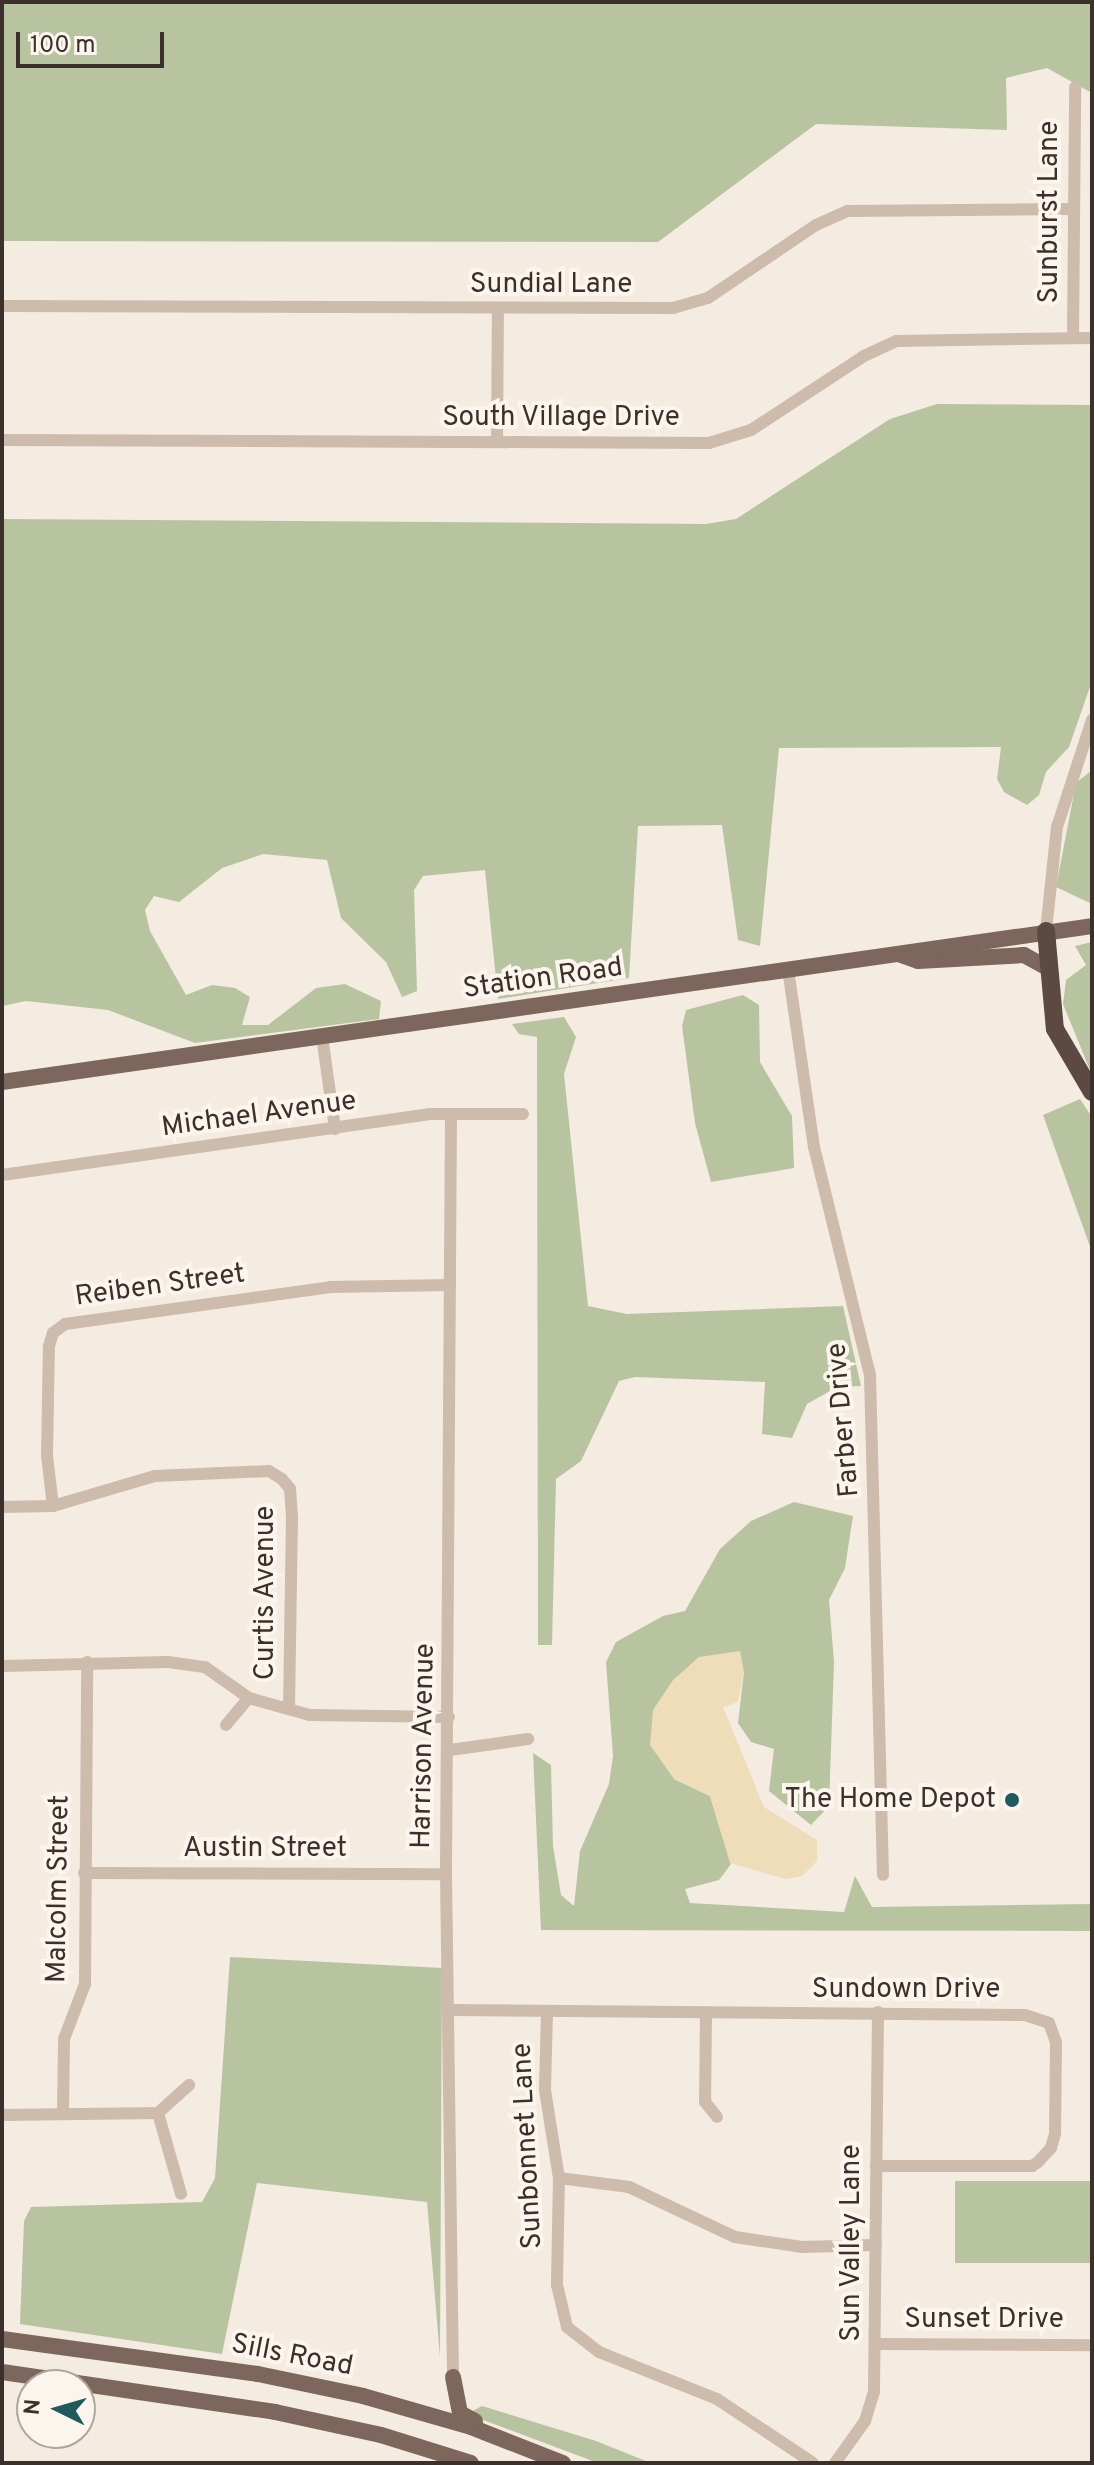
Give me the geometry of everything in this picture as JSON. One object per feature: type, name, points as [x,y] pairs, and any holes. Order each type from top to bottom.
[{"type":"highway","points":[[1046,931],[1055,1029],[1092,1092]]},
{"type":"main road","name":"Station Road","points":[[2,1082],[1092,926]]},
{"type":"main road","points":[[896,953],[918,961],[1024,955],[1047,968]]},
{"type":"main road","name":"Sills Road","points":[[2,2339],[258,2374],[363,2396],[471,2427],[565,2463]]},
{"type":"main road","name":"Sills Road","points":[[2,2372],[224,2403],[381,2435],[471,2463]]},
{"type":"main road","points":[[363,2396],[437,2406],[445,2401],[453,2377]]},
{"type":"main road","points":[[453,2377],[462,2415],[544,2447],[565,2463]]},
{"type":"main road","points":[[381,2435],[444,2463]]},
{"type":"street","name":"Sunburst Lane","points":[[1073,338],[1075,87]]},
{"type":"street","name":"Sundial Lane","points":[[2,306],[661,309],[697,303],[816,225],[858,209],[1073,209]]},
{"type":"street","points":[[497,442],[498,309]]},
{"type":"street","name":"South Village Drive","points":[[2,440],[724,440],[751,430],[864,356],[896,341],[1092,338]]},
{"type":"street","points":[[1046,931],[1057,827],[1092,720]]},
{"type":"street","name":"Farber Drive","points":[[788,969],[814,1147],[870,1375],[883,1875]]},
{"type":"street","points":[[322,1036],[335,1129]]},
{"type":"street","name":"Michael Avenue","points":[[2,1175],[451,1115],[523,1114]]},
{"type":"street","name":"Harrison Avenue","points":[[451,1115],[450,1750],[446,1874],[452,2010],[453,2377]]},
{"type":"street","name":"Reiben Street","points":[[53,1506],[47,1456],[49,1346],[53,1333],[65,1324],[330,1287],[450,1285]]},
{"type":"street","name":"Curtis Avenue","points":[[2,1507],[53,1506],[155,1476],[269,1471],[282,1479],[290,1489],[292,1517],[289,1708]]},
{"type":"street","points":[[2,1666],[87,1662],[205,1667],[249,1698],[310,1715],[449,1717]]},
{"type":"street","name":"Malcolm Street","points":[[63,2114],[64,2039],[85,1984],[87,1662]]},
{"type":"street","points":[[226,1725],[249,1698]]},
{"type":"street","points":[[450,1750],[528,1739]]},
{"type":"street","name":"Austin Street","points":[[84,1873],[446,1874]]},
{"type":"street","name":"Sundown Drive","points":[[452,2010],[878,2012],[1039,2017],[1056,2035],[1056,2105],[1051,2148],[1032,2166],[876,2166]]},
{"type":"street","name":"Sunbonnet Lane","points":[[547,2012],[546,2102],[559,2178],[557,2285],[567,2327],[580,2342],[717,2399],[813,2463]]},
{"type":"street","name":"Sun Valley Lane","points":[[835,2463],[871,2405],[876,2344],[878,2012]]},
{"type":"street","points":[[706,2013],[705,2102],[717,2117]]},
{"type":"street","points":[[2,2115],[158,2113],[189,2085]]},
{"type":"street","points":[[158,2113],[181,2194]]},
{"type":"street","points":[[559,2178],[629,2187],[750,2240],[802,2247],[876,2245]]},
{"type":"street","name":"Sunset Drive","points":[[876,2344],[1092,2345]]},
{"type":"green space","points":[[2,2],[1092,2],[1092,93],[1047,68],[1006,78],[1007,130],[816,124],[658,242],[2,241]]},
{"type":"green space","points":[[937,404],[1092,405],[1092,681],[1069,747],[1046,772],[1039,795],[1027,805],[1004,792],[997,779],[1001,747],[779,748],[760,946],[738,940],[722,825],[638,826],[629,978],[498,999],[485,870],[423,876],[414,890],[417,991],[402,997],[386,962],[341,918],[327,860],[263,854],[222,868],[179,902],[154,896],[145,910],[150,931],[186,995],[212,985],[235,988],[250,997],[242,1025],[268,1025],[316,988],[345,984],[381,1001],[379,1019],[195,1043],[108,1010],[26,1001],[2,1006],[2,519],[706,524],[736,519],[890,419]]},
{"type":"green space","points":[[1092,770],[1092,904],[1056,887],[1076,783]]},
{"type":"green space","points":[[1092,942],[1092,1075],[1063,1004],[1066,980],[1086,965],[1075,946]]},
{"type":"green space","points":[[743,995],[759,1005],[760,1062],[792,1116],[794,1168],[711,1182],[695,1123],[682,1026],[686,1010]]},
{"type":"green space","points":[[564,1017],[576,1037],[564,1074],[588,1306],[627,1314],[843,1306],[861,1386],[837,1387],[807,1404],[792,1438],[762,1434],[765,1382],[635,1377],[619,1381],[581,1461],[556,1479],[552,1645],[538,1645],[537,1037],[519,1034],[512,1024]]},
{"type":"green space","points":[[1080,1099],[1092,1117],[1092,1252],[1043,1115]]},
{"type":"green space","points":[[794,1502],[853,1516],[845,1568],[829,1600],[834,1662],[829,1806],[811,1825],[769,1791],[774,1749],[751,1742],[738,1723],[744,1672],[674,1779],[710,1796],[731,1864],[719,1880],[685,1889],[690,1903],[844,1912],[855,1876],[872,1907],[1092,1904],[1092,1931],[541,1930],[533,1753],[551,1765],[553,1846],[561,1895],[574,1906],[580,1851],[609,1784],[613,1756],[606,1662],[616,1642],[663,1616],[685,1611],[720,1549],[751,1521]]},
{"type":"green space","points":[[230,1957],[442,1968],[440,2357],[427,2202],[257,2183],[222,2354],[20,2324],[24,2221],[31,2207],[202,2202],[215,2178]]},
{"type":"green space","points":[[955,2181],[1092,2181],[1092,2263],[955,2263]]},
{"type":"green space","points":[[482,2406],[596,2441],[651,2463],[598,2463],[467,2414]]},
{"type":"sand","points":[[740,1651],[744,1672],[738,1702],[723,1707],[764,1807],[817,1840],[817,1861],[802,1876],[786,1879],[730,1863],[710,1796],[674,1779],[650,1745],[653,1710],[673,1680],[699,1657]]},
{"type":"place","name":"The Home Depot","points":[[1012,1800]]}]
